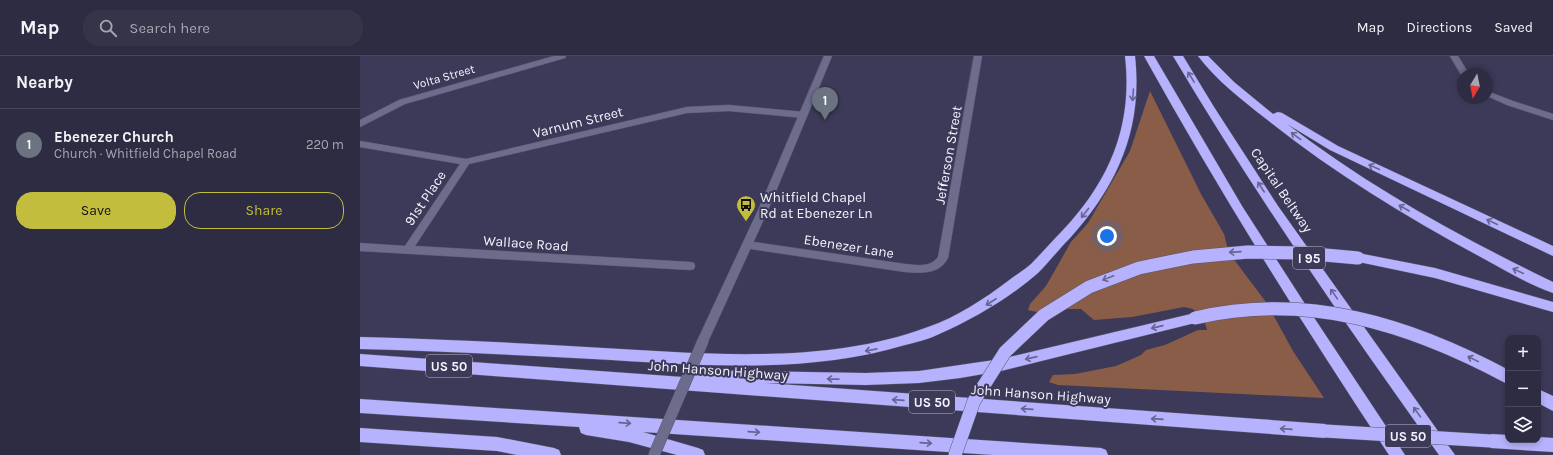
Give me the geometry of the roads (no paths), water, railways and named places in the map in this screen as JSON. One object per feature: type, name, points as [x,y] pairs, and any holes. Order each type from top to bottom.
[{"type":"highway","points":[[360,343],[705,359],[775,359],[824,357],[867,351],[900,344],[937,331],[975,312],[1005,293],[1054,249],[1093,203],[1117,160],[1129,122],[1134,88],[1130,56]]},
{"type":"highway","name":"I 95","points":[[1149,56],[1191,130],[1253,232],[1343,374],[1398,455]]},
{"type":"highway","name":"Capital Beltway","points":[[1178,56],[1221,126],[1286,225],[1448,455]]},
{"type":"highway","points":[[1204,56],[1251,95],[1278,114],[1328,145],[1553,251]]},
{"type":"highway","points":[[1204,56],[1225,79],[1246,98],[1272,119],[1350,174],[1396,204],[1451,235],[1501,263],[1553,288]]},
{"type":"highway","points":[[955,455],[960,435],[974,401],[989,375],[1007,351],[1029,327],[1056,306],[1088,287],[1136,267],[1214,254],[1241,252],[1296,252],[1358,258],[1435,273],[1553,307]]},
{"type":"highway","points":[[538,373],[866,379],[919,376],[960,372],[1001,365],[1195,318],[1246,309],[1277,308],[1317,310],[1353,317],[1408,331],[1458,352],[1505,376]]},
{"type":"highway","name":"John Hanson Highway","points":[[360,360],[1325,431],[1553,446]]},
{"type":"highway","points":[[1541,397],[1553,404]]},
{"type":"highway","points":[[360,406],[1101,455]]},
{"type":"highway","points":[[432,410],[602,430],[677,447],[698,455]]},
{"type":"highway","points":[[360,435],[497,444],[554,455]]},
{"type":"street","name":"Volta Street","points":[[360,124],[376,114],[402,102],[562,56]]},
{"type":"street","points":[[654,455],[703,340],[747,245],[804,115],[828,56]]},
{"type":"street","name":"Jefferson Street","points":[[943,258],[978,56]]},
{"type":"street","points":[[1454,56],[1461,68]]},
{"type":"street","points":[[1493,96],[1510,103],[1553,117]]},
{"type":"street","name":"Varnum Street","points":[[360,144],[466,162],[687,110],[729,108],[804,115]]},
{"type":"street","name":"91st Place","points":[[407,250],[466,162]]},
{"type":"street","name":"Ebenezer Lane","points":[[747,245],[905,268],[930,268],[940,263],[943,258]]},
{"type":"street","name":"Wallace Road","points":[[360,248],[690,266]]},
{"type":"place","name":"Ebenezer Church","points":[[825,120]]},
{"type":"place","name":"Whitfield Chapel Rd at Ebenezer Ln","points":[[746,222]]}]
